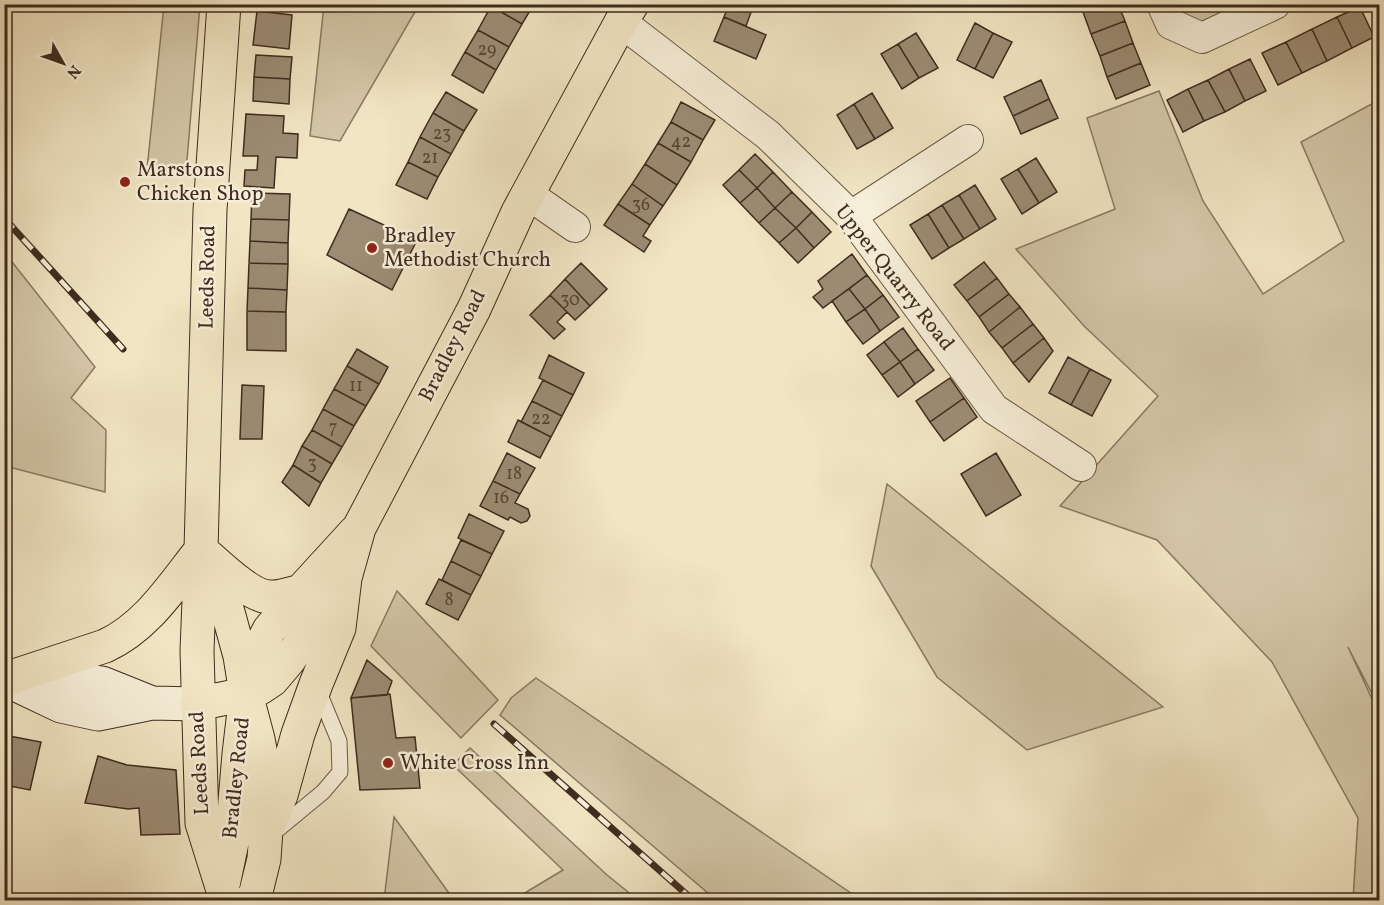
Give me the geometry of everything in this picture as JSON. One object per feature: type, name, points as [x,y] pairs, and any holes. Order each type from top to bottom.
[{"type":"main road","name":"Leeds Road","points":[[224,4],[210,210],[197,651],[202,823],[224,893]]},
{"type":"main road","name":"Bradley Road","points":[[266,835],[281,795],[298,734],[339,628],[345,578],[358,528],[474,309],[518,212],[627,13]]},
{"type":"main road","name":"Bradley Road","points":[[224,893],[235,828],[238,754],[253,662],[269,630],[358,528]]},
{"type":"main road","name":"Leeds Road","points":[[201,549],[226,605],[240,656],[246,694],[266,782],[264,860],[254,900]]},
{"type":"main road","points":[[5,679],[119,640],[149,616],[201,549],[237,582],[255,592],[271,598],[302,591]]},
{"type":"main road","points":[[5,679],[66,678],[102,683],[152,703],[198,704],[246,694],[261,688],[272,680],[289,660],[345,578]]},
{"type":"street","points":[[1162,4],[1171,24],[1202,38],[1275,4]]},
{"type":"street","name":"Upper Quarry Road","points":[[627,13],[768,135],[851,216],[994,409],[1081,466]]},
{"type":"street","points":[[851,216],[968,140]]},
{"type":"street","points":[[529,195],[575,227]]},
{"type":"lane","points":[[266,835],[323,792],[340,772],[339,741],[316,684]]},
{"type":"shaded area","points":[[164,5],[200,5],[186,172],[147,169]]},
{"type":"shaded area","points":[[324,5],[419,5],[340,141],[310,136]]},
{"type":"shaded area","points":[[1162,5],[1275,5],[1202,38]]},
{"type":"shaded area","points":[[1159,91],[1203,201],[1263,294],[1344,241],[1301,142],[1379,100],[1379,707],[1348,647],[1379,714],[1379,900],[1353,900],[1358,818],[1272,662],[1157,540],[1060,506],[1158,396],[1084,326],[1016,249],[1115,209],[1087,118]]},
{"type":"shaded area","points":[[5,253],[95,367],[71,398],[106,430],[105,492],[5,466]]},
{"type":"shaded area","points":[[887,484],[1163,707],[1027,750],[937,677],[871,566]]},
{"type":"shaded area","points":[[397,591],[498,700],[461,738],[371,646]]},
{"type":"shaded area","points":[[536,678],[861,900],[716,900],[500,715],[511,698]]},
{"type":"shaded area","points":[[470,748],[607,875],[638,900],[513,900],[563,870],[453,765]]},
{"type":"shaded area","points":[[394,817],[454,900],[384,900]]},
{"type":"building","points":[[259,4],[296,4],[295,10],[259,6]]},
{"type":"building","points":[[492,4],[534,4],[522,24],[491,6]]},
{"type":"building","points":[[729,4],[754,4],[746,26],[724,17]]},
{"type":"building","points":[[1080,4],[1103,4],[1083,12]]},
{"type":"building","points":[[1103,4],[1118,4],[1125,21],[1091,34],[1083,12]]},
{"type":"building","points":[[491,6],[522,24],[509,47],[478,30]]},
{"type":"building","points":[[1360,7],[1374,37],[1352,48],[1337,17]]},
{"type":"building","points":[[257,11],[292,15],[289,49],[253,45]]},
{"type":"building","points":[[724,17],[766,35],[756,59],[714,41]]},
{"type":"building","points":[[1337,17],[1352,48],[1327,61],[1312,29]]},
{"type":"building","points":[[1125,21],[1133,43],[1100,56],[1091,34]]},
{"type":"building","points":[[975,23],[993,33],[975,69],[957,60]]},
{"type":"building","points":[[1312,29],[1327,61],[1302,73],[1286,42]]},
{"type":"building","points":[[478,30],[509,47],[496,70],[465,52]]},
{"type":"building","points":[[916,33],[938,68],[919,78],[898,44]]},
{"type":"building","points":[[993,33],[1012,42],[993,78],[975,69]]},
{"type":"building","points":[[1286,42],[1302,73],[1278,85],[1262,53]]},
{"type":"building","points":[[1133,43],[1141,63],[1107,77],[1100,56]]},
{"type":"building","points":[[898,44],[919,78],[902,89],[881,54]]},
{"type":"building","points":[[465,52],[496,70],[483,93],[452,75]]},
{"type":"building","points":[[256,55],[292,57],[290,79],[254,77]]},
{"type":"building","points":[[1250,59],[1266,91],[1245,101],[1229,69]]},
{"type":"building","points":[[1141,63],[1150,85],[1116,99],[1107,77]]},
{"type":"building","points":[[1229,69],[1245,101],[1225,112],[1208,80]]},
{"type":"building","points":[[254,77],[290,79],[289,104],[253,101]]},
{"type":"building","points":[[1041,80],[1049,99],[1013,116],[1004,97]]},
{"type":"building","points":[[1208,80],[1225,112],[1204,121],[1188,89]]},
{"type":"building","points":[[1188,89],[1204,121],[1183,132],[1167,100]]},
{"type":"building","points":[[446,92],[477,110],[464,131],[433,113]]},
{"type":"building","points":[[872,93],[893,128],[875,139],[854,104]]},
{"type":"building","points":[[1049,99],[1058,118],[1021,134],[1013,116]]},
{"type":"building","points":[[681,102],[715,120],[703,140],[671,122]]},
{"type":"building","points":[[854,104],[875,139],[857,149],[837,115]]},
{"type":"building","points":[[433,113],[464,131],[451,154],[420,137]]},
{"type":"building","points":[[246,114],[284,116],[283,133],[298,134],[297,158],[276,157],[274,188],[244,186],[245,170],[257,170],[258,156],[243,156]]},
{"type":"building","points":[[671,122],[703,140],[691,162],[658,143]]},
{"type":"building","points":[[420,137],[451,154],[438,177],[408,162]]},
{"type":"building","points":[[658,143],[691,162],[677,185],[645,164]]},
{"type":"building","points":[[755,154],[773,172],[757,188],[739,170]]},
{"type":"building","points":[[1036,158],[1057,192],[1039,203],[1018,169]]},
{"type":"building","points":[[408,162],[438,177],[427,199],[396,185]]},
{"type":"building","points":[[645,164],[677,185],[663,206],[632,184]]},
{"type":"building","points":[[1018,169],[1039,203],[1022,214],[1001,179]]},
{"type":"building","points":[[739,170],[757,188],[740,203],[723,185]]},
{"type":"building","points":[[773,172],[792,192],[775,208],[757,188]]},
{"type":"building","points":[[632,184],[663,206],[650,225],[618,204]]},
{"type":"building","points":[[975,185],[996,219],[980,229],[959,195]]},
{"type":"building","points":[[757,188],[775,208],[759,223],[740,203]]},
{"type":"building","points":[[792,192],[812,212],[796,228],[775,208]]},
{"type":"building","points":[[252,193],[290,194],[289,220],[251,219]]},
{"type":"building","points":[[959,195],[980,229],[964,239],[942,205]]},
{"type":"building","points":[[618,204],[650,225],[643,236],[651,241],[644,252],[604,225]]},
{"type":"building","points":[[942,205],[964,239],[949,248],[928,214]]},
{"type":"building","points":[[775,208],[796,228],[779,243],[759,223]]},
{"type":"building","name":"Bradley Methodist Church","points":[[349,209],[417,240],[392,290],[327,255]]},
{"type":"building","points":[[812,212],[831,232],[814,248],[796,228]]},
{"type":"building","points":[[928,214],[949,248],[932,259],[910,225]]},
{"type":"building","points":[[251,219],[289,220],[288,243],[250,241]]},
{"type":"building","points":[[796,228],[814,248],[798,263],[779,243]]},
{"type":"building","points":[[250,241],[288,243],[288,264],[249,263]]},
{"type":"building","points":[[852,254],[867,275],[823,308],[813,297],[823,289],[818,281]]},
{"type":"building","points":[[984,262],[997,278],[967,301],[954,285]]},
{"type":"building","points":[[249,263],[288,264],[287,290],[248,288]]},
{"type":"building","points":[[581,263],[607,289],[590,306],[565,279]]},
{"type":"building","points":[[867,275],[883,295],[865,309],[849,289]]},
{"type":"building","points":[[997,278],[1009,294],[979,317],[967,301]]},
{"type":"building","points":[[565,279],[590,306],[575,320],[550,295]]},
{"type":"building","points":[[248,288],[287,290],[286,312],[247,311]]},
{"type":"building","points":[[849,289],[865,309],[846,322],[832,301]]},
{"type":"building","points":[[1009,294],[1020,307],[989,332],[979,317]]},
{"type":"building","points":[[550,295],[567,312],[557,322],[565,329],[554,339],[530,315]]},
{"type":"building","points":[[883,295],[899,317],[880,331],[865,309]]},
{"type":"building","points":[[1020,307],[1033,324],[1002,348],[989,332]]},
{"type":"building","points":[[865,309],[880,331],[863,344],[846,322]]},
{"type":"building","points":[[247,311],[286,312],[286,351],[247,350]]},
{"type":"building","points":[[1033,324],[1044,338],[1013,363],[1002,348]]},
{"type":"building","points":[[903,328],[918,349],[900,362],[884,342]]},
{"type":"building","points":[[1044,338],[1053,351],[1029,382],[1013,363]]},
{"type":"building","points":[[884,342],[900,362],[882,375],[867,355]]},
{"type":"building","points":[[357,349],[388,367],[379,384],[347,366]]},
{"type":"building","points":[[918,349],[934,370],[915,384],[900,362]]},
{"type":"building","points":[[549,355],[584,373],[573,395],[539,378]]},
{"type":"building","points":[[1068,357],[1090,369],[1071,405],[1049,393]]},
{"type":"building","points":[[900,362],[915,384],[898,397],[882,375]]},
{"type":"building","points":[[347,366],[379,384],[366,406],[334,389]]},
{"type":"building","points":[[1090,369],[1111,380],[1092,416],[1071,405]]},
{"type":"building","points":[[950,378],[964,398],[930,422],[916,401]]},
{"type":"building","points":[[543,380],[573,395],[562,416],[532,401]]},
{"type":"building","points":[[242,385],[264,386],[262,439],[240,439]]},
{"type":"building","points":[[334,389],[366,406],[354,426],[323,409]]},
{"type":"building","points":[[964,398],[977,417],[944,441],[930,422]]},
{"type":"building","points":[[532,401],[562,416],[551,437],[521,422]]},
{"type":"building","points":[[323,409],[354,426],[342,447],[312,430]]},
{"type":"building","points":[[518,420],[551,437],[540,458],[508,442]]},
{"type":"building","points":[[312,430],[342,447],[332,464],[302,446]]},
{"type":"building","points":[[302,446],[332,464],[321,483],[293,465]]},
{"type":"building","points":[[507,453],[535,468],[520,494],[493,481]]},
{"type":"building","points":[[996,453],[1021,495],[986,516],[961,474]]},
{"type":"building","points":[[293,465],[321,483],[309,506],[282,482]]},
{"type":"building","points":[[493,481],[520,494],[515,503],[528,509],[530,516],[527,521],[521,523],[510,517],[508,520],[480,506]]},
{"type":"building","points":[[469,514],[504,531],[492,554],[458,538]]},
{"type":"building","points":[[461,540],[492,554],[481,576],[451,561]]},
{"type":"building","points":[[451,561],[481,576],[471,595],[442,580]]},
{"type":"building","points":[[439,579],[471,595],[458,620],[426,604]]},
{"type":"building","points":[[367,660],[392,681],[387,695],[351,698]]},
{"type":"building","name":"White Cross Inn","points":[[390,694],[396,738],[415,737],[420,788],[360,790],[351,698]]},
{"type":"building","points":[[4,735],[41,742],[30,790],[4,785]]},
{"type":"building","points":[[98,756],[127,765],[176,770],[180,834],[141,835],[139,808],[128,809],[85,803]]},
{"type":"railway","points":[[4,218],[123,349]]},
{"type":"railway","points":[[494,724],[693,900]]},
{"type":"place","name":"Marstons Chicken Shop","points":[[125,182]]},
{"type":"place","name":"Bradley Methodist Church","points":[[372,248]]},
{"type":"place","name":"White Cross Inn","points":[[388,763]]}]
